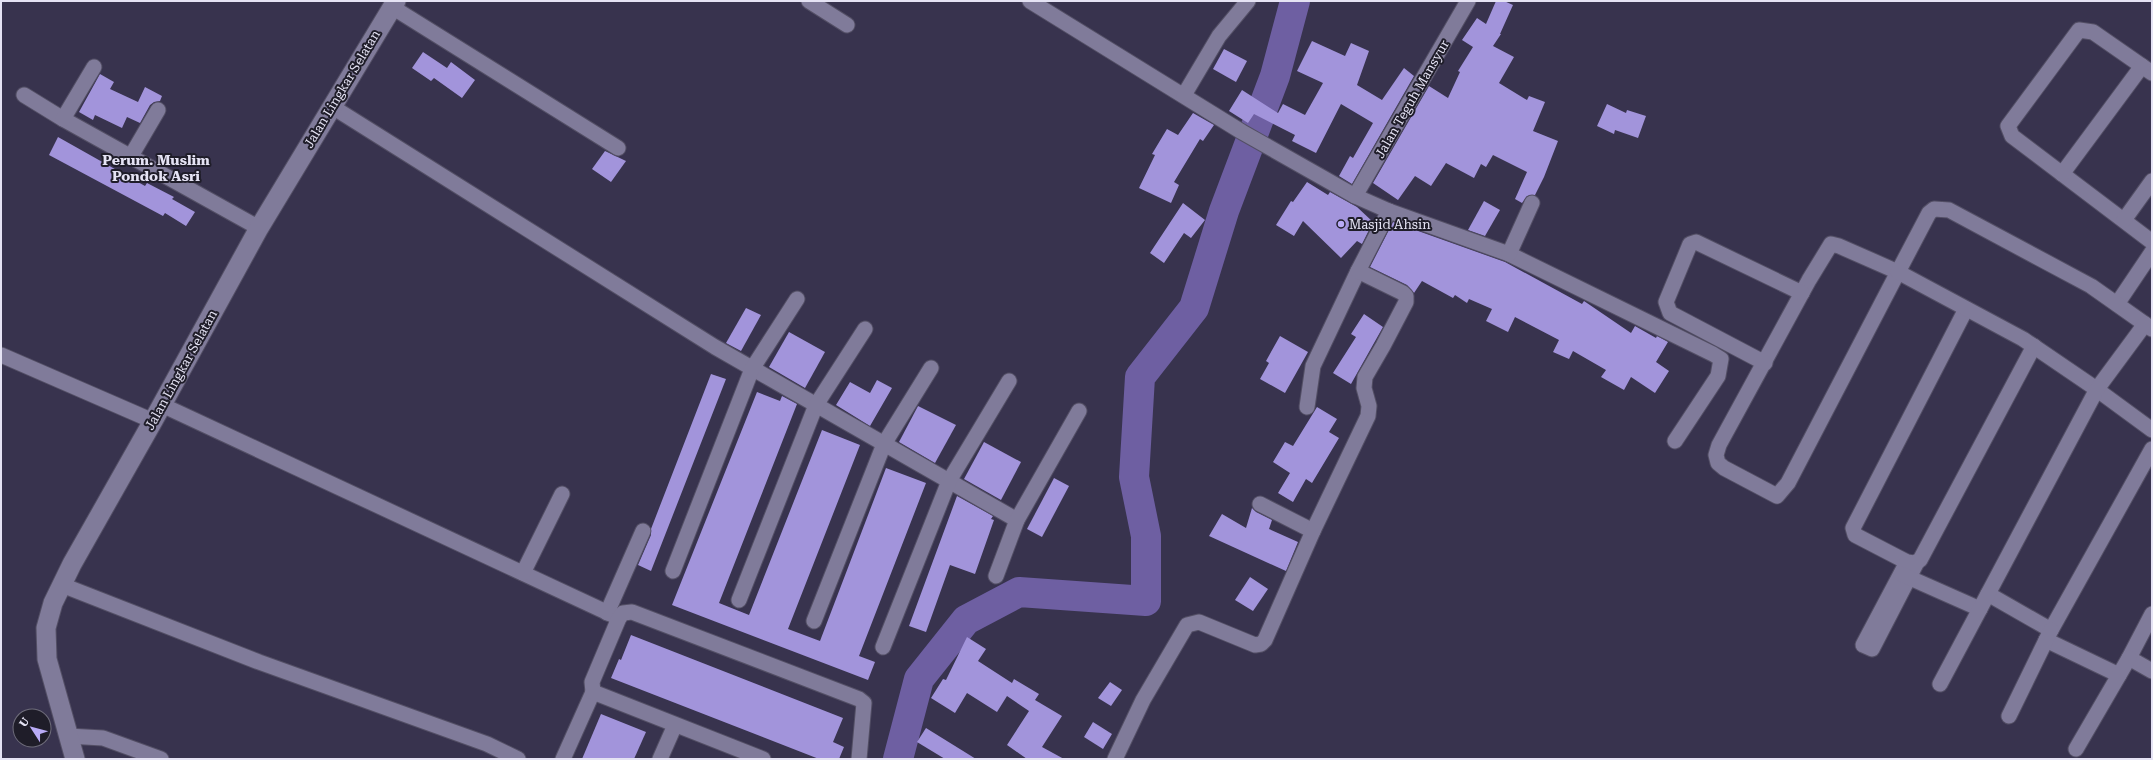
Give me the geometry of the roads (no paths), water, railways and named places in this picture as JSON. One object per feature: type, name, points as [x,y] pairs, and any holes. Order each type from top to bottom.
[{"type":"street","points":[[809,1],[847,25]]},
{"type":"street","points":[[1030,1],[1184,94],[1242,132],[1355,196],[1389,211],[1509,254],[1721,359],[1718,376],[1675,441]]},
{"type":"street","points":[[1184,94],[1219,36],[1248,1]]},
{"type":"street","name":"Jalan Teguh Mansyur","points":[[1355,196],[1468,1]]},
{"type":"street","points":[[394,4],[618,148]]},
{"type":"street","name":"Jalan Lingkar Selatan","points":[[75,759],[50,673],[46,642],[48,615],[62,585],[259,228],[394,4]]},
{"type":"street","points":[[2062,174],[2147,70],[2099,36],[2088,30],[2079,30],[2008,126],[2012,136],[2062,174],[2124,220],[2152,242]]},
{"type":"street","points":[[63,119],[94,67]]},
{"type":"street","points":[[24,95],[63,119],[259,228]]},
{"type":"street","points":[[332,106],[708,343],[1017,520]]},
{"type":"street","points":[[131,156],[158,110]]},
{"type":"street","points":[[2124,220],[2152,181]]},
{"type":"street","points":[[1509,254],[1532,203]]},
{"type":"street","points":[[1940,684],[2097,389],[2148,326],[2091,286],[2033,253],[1949,210],[1934,209],[1929,213],[1898,272],[1788,483],[1776,496],[1724,468],[1716,459],[1719,445],[1802,293],[1831,244],[1850,250],[1898,272],[2034,346],[2097,389],[2152,430]]},
{"type":"street","points":[[1308,407],[1313,366],[1358,271],[1389,211]]},
{"type":"street","points":[[1765,363],[1670,313],[1668,310],[1666,302],[1690,244],[1696,242],[1802,293]]},
{"type":"street","points":[[2117,304],[2152,252]]},
{"type":"street","points":[[1115,759],[1143,700],[1187,625],[1199,622],[1253,644],[1263,642],[1313,531],[1368,416],[1368,400],[1364,384],[1366,373],[1384,346],[1406,301],[1406,295],[1403,293],[1358,271]]},
{"type":"street","points":[[673,571],[752,369],[797,299]]},
{"type":"street","points":[[1966,309],[1853,528],[1855,534],[1908,569],[1980,609]]},
{"type":"street","points":[[739,600],[816,405],[865,329]]},
{"type":"street","points":[[1908,569],[2034,346]]},
{"type":"street","points":[[1,355],[158,413],[523,573],[613,615],[632,612],[859,699],[864,703],[859,759]]},
{"type":"street","points":[[814,621],[884,444],[930,368]]},
{"type":"street","points":[[883,647],[949,481],[1009,381]]},
{"type":"street","points":[[996,576],[1017,520],[1079,411]]},
{"type":"street","points":[[2009,716],[2049,635],[2152,449]]},
{"type":"street","points":[[523,573],[562,494]]},
{"type":"street","points":[[1260,504],[1313,531]]},
{"type":"street","points":[[563,759],[593,692],[592,682],[642,531]]},
{"type":"street","points":[[62,585],[259,662],[487,744],[518,759]]},
{"type":"street","points":[[1988,594],[2049,635],[2119,675]]},
{"type":"street","points":[[2076,749],[2129,658],[2152,614]]},
{"type":"street","points":[[2129,658],[2152,671]]},
{"type":"street","points":[[593,692],[760,759]]},
{"type":"street","points":[[660,759],[675,725]]},
{"type":"street","points":[[68,736],[103,738],[161,759]]},
{"type":"waterway","points":[[898,759],[919,679],[966,620],[1019,592],[1146,601],[1146,536],[1134,477],[1140,377],[1194,308],[1224,211],[1275,76],[1295,1]]},
{"type":"place","name":"Masjid Ahsin","points":[[1341,224]]},
{"type":"district","name":"Perum. Muslim Pondok Asri","points":[[156,168]]}]
